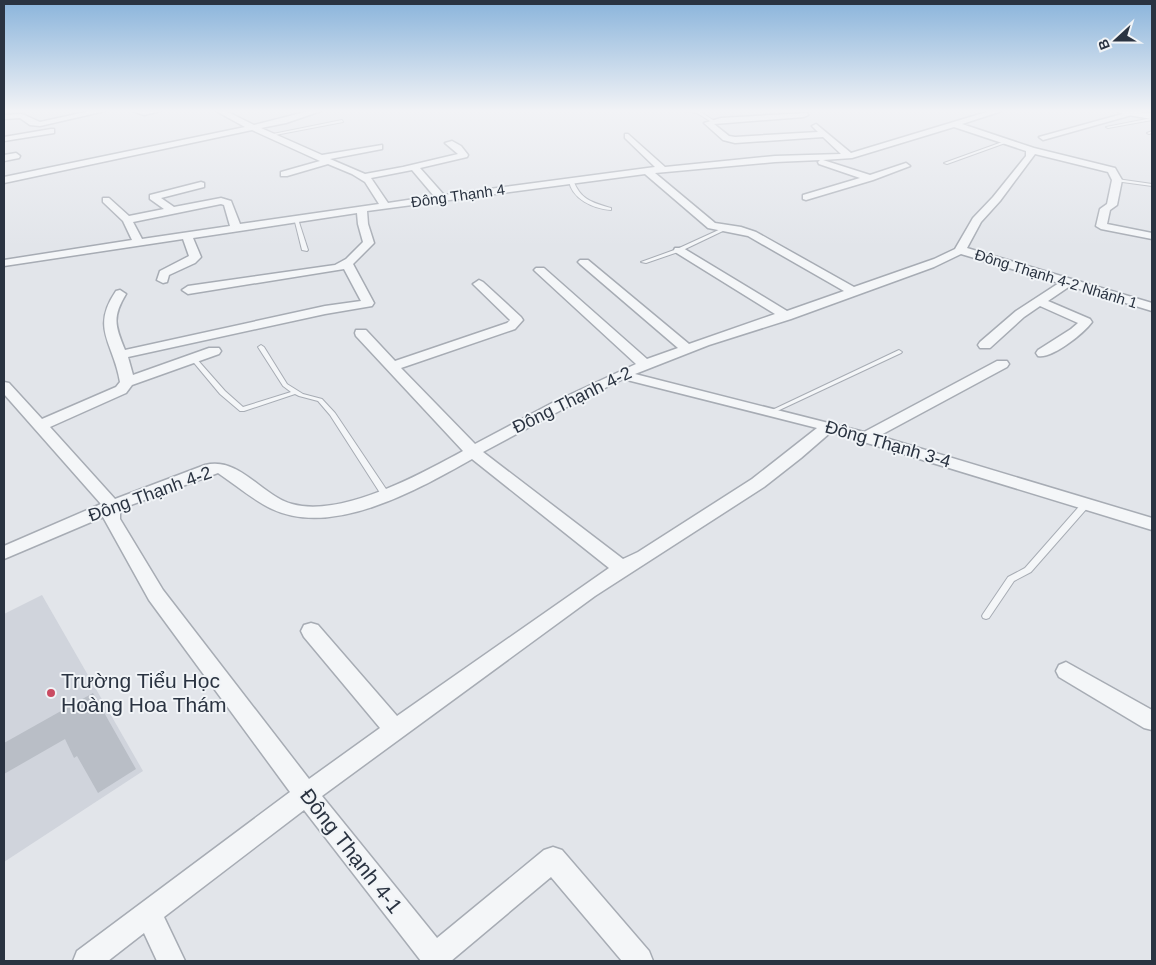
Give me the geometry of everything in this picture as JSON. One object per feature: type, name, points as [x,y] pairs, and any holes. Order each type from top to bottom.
[{"type":"street","points":[[4,158],[16,156]]},
{"type":"street","points":[[4,180],[118,156]]},
{"type":"street","points":[[315,156],[368,180],[385,206]]},
{"type":"street","points":[[284,174],[341,156]]},
{"type":"street","points":[[363,177],[415,168],[460,156]]},
{"type":"street","points":[[649,156],[662,169]]},
{"type":"street","name":"Đông Thạnh 4","points":[[4,263],[139,244],[236,227],[647,170],[757,160],[848,156]]},
{"type":"street","points":[[960,250],[977,221],[998,198],[1030,156]]},
{"type":"street","points":[[1056,156],[1112,170],[1117,180],[1112,205],[1105,209],[1101,226],[1152,236]]},
{"type":"street","points":[[810,158],[872,178]]},
{"type":"street","points":[[806,197],[906,166]]},
{"type":"street","points":[[415,168],[441,198]]},
{"type":"street","points":[[647,170],[712,226],[741,230],[752,234],[854,292]]},
{"type":"street","points":[[173,211],[153,197],[201,185]]},
{"type":"street","points":[[106,200],[127,220],[139,244]]},
{"type":"street","points":[[127,220],[220,201],[228,203],[236,227]]},
{"type":"street","points":[[188,290],[348,265],[353,257],[369,243],[363,224],[362,209]]},
{"type":"street","points":[[163,280],[164,273],[191,261],[195,257],[187,236]]},
{"type":"street","points":[[679,250],[787,316]]},
{"type":"street","name":"Đông Thạnh 4-2 Nhánh 1","points":[[960,250],[1152,307]]},
{"type":"street","name":"Đông Thạnh 4-2","points":[[4,553],[112,506],[210,469],[221,468],[263,498],[296,513],[319,512],[357,506],[414,483],[512,430],[645,365],[854,292],[941,260],[960,250]]},
{"type":"street","points":[[584,262],[687,349]]},
{"type":"street","points":[[120,355],[325,310],[368,303],[348,265]]},
{"type":"street","points":[[540,270],[645,365]]},
{"type":"street","points":[[985,345],[1020,314],[1067,282]]},
{"type":"street","points":[[393,366],[511,326],[518,320],[479,284]]},
{"type":"street","points":[[120,294],[113,304],[109,322],[111,335],[120,355],[127,382]]},
{"type":"street","points":[[1039,301],[1086,322],[1076,332],[1043,353]]},
{"type":"street","points":[[361,333],[474,452],[622,568]]},
{"type":"street","points":[[40,426],[121,390],[127,382],[214,351]]},
{"type":"street","points":[[866,437],[1002,364]]},
{"type":"street","name":"Đông Thạnh 3-4","points":[[622,375],[828,426],[1152,524]]},
{"type":"street","points":[[6,392],[40,426],[112,506]]},
{"type":"street","points":[[87,961],[148,913],[395,729],[622,568],[644,557],[758,483],[796,455],[828,426]]},
{"type":"street","name":"Đông Thạnh 4-1","points":[[112,506],[111,519],[156,595],[433,959],[553,859],[639,961]]},
{"type":"street","points":[[311,631],[395,729]]},
{"type":"street","points":[[1066,671],[1152,721]]},
{"type":"street","points":[[148,913],[171,961]]},
{"type":"lane","points":[[946,163],[966,156]]},
{"type":"lane","points":[[571,180],[573,190],[586,202],[609,210]]},
{"type":"lane","points":[[1117,180],[1152,185]]},
{"type":"lane","points":[[296,219],[305,250]]},
{"type":"lane","points":[[644,262],[679,250],[725,229]]},
{"type":"lane","points":[[260,347],[285,385],[296,392],[320,400],[333,414],[385,494]]},
{"type":"lane","points":[[771,412],[899,352]]},
{"type":"lane","points":[[193,358],[214,380],[231,402],[242,410],[296,392]]},
{"type":"lane","points":[[986,616],[1012,579],[1028,570],[1086,504]]},
{"type":"shaded area","name":"Trường Tiểu Học Hoàng Hoa Thám","points":[[42,595],[143,771],[4,862],[4,614]]},
{"type":"building","points":[[93,693],[136,769],[98,793],[77,756],[74,758],[65,739],[4,774],[4,743]]},
{"type":"place","name":"Trường Tiểu Học Hoàng Hoa Thám","points":[[51,693]]}]
